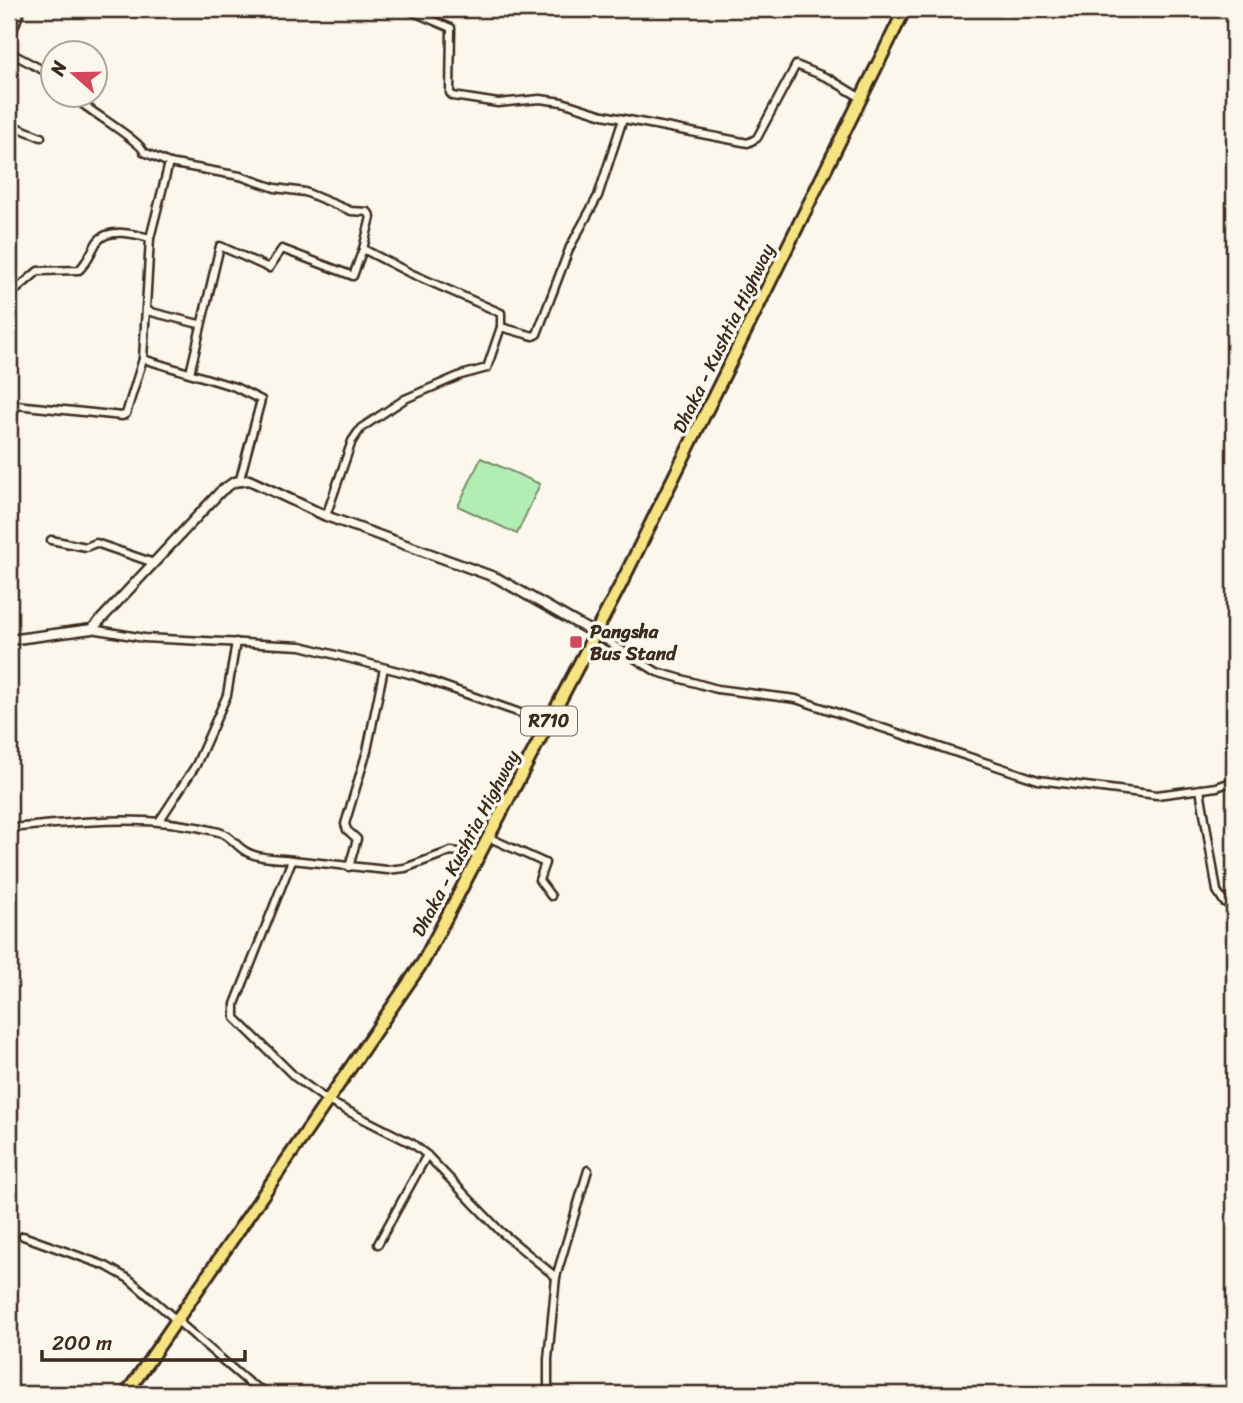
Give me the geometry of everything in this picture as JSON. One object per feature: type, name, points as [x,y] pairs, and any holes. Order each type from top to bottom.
[{"type":"main road","name":"Dhaka - Kushtia Highway","points":[[125,1394],[422,962],[481,855],[594,633],[905,9]]},
{"type":"street","points":[[9,41],[21,9]]},
{"type":"street","points":[[406,9],[451,28],[451,95],[498,103],[540,99],[715,138],[754,142],[796,65],[828,78],[862,97]]},
{"type":"street","points":[[9,52],[38,68]]},
{"type":"street","points":[[86,108],[140,143],[144,152],[169,163],[240,176],[283,190],[305,192],[351,211],[368,212],[371,217],[353,276],[282,249],[269,268],[220,246],[211,292],[199,324],[190,373]]},
{"type":"street","points":[[501,327],[533,336],[537,334],[570,247],[598,196],[623,119]]},
{"type":"street","points":[[9,124],[41,136]]},
{"type":"street","points":[[9,425],[14,407],[19,405],[124,415],[143,359],[150,238],[169,163]]},
{"type":"street","points":[[9,296],[38,271],[79,271],[99,239],[105,235],[129,233],[150,238]]},
{"type":"street","points":[[326,516],[352,441],[362,428],[405,399],[461,376],[487,369],[501,327],[502,313],[363,249]]},
{"type":"street","points":[[147,311],[199,324]]},
{"type":"street","points":[[143,359],[235,387],[261,400],[240,480]]},
{"type":"street","points":[[92,629],[221,491],[240,480],[249,480],[326,516],[498,578],[657,672],[717,689],[796,699],[1038,780],[1157,795],[1200,789],[1234,780]]},
{"type":"street","points":[[51,540],[86,547],[96,543],[155,563]]},
{"type":"street","points":[[9,640],[92,629],[144,638],[301,646],[438,683],[548,723]]},
{"type":"street","points":[[160,821],[169,802],[196,765],[227,695],[236,642]]},
{"type":"street","points":[[349,867],[358,839],[347,830],[345,824],[367,751],[378,684],[384,668]]},
{"type":"street","points":[[1200,789],[1217,891],[1224,902],[1234,908]]},
{"type":"street","points":[[9,828],[80,825],[129,818],[160,821],[222,832],[255,855],[387,870],[405,868],[451,851],[481,855]]},
{"type":"street","points":[[489,838],[545,863],[539,880],[551,896]]},
{"type":"street","points":[[292,860],[235,1003],[235,1018],[295,1077],[328,1101],[413,1144],[427,1155],[500,1231],[556,1277]]},
{"type":"street","points":[[378,1244],[427,1155]]},
{"type":"street","points":[[548,1394],[548,1359],[556,1277],[588,1170]]},
{"type":"street","points":[[23,1236],[119,1273],[138,1285],[176,1321],[249,1382],[269,1394]]},
{"type":"green space","points":[[481,458],[540,484],[517,534],[458,506]]},
{"type":"railway","points":[[9,13],[10,9]]},
{"type":"place","name":"Pangsha Bus Stand","points":[[576,642]]}]
